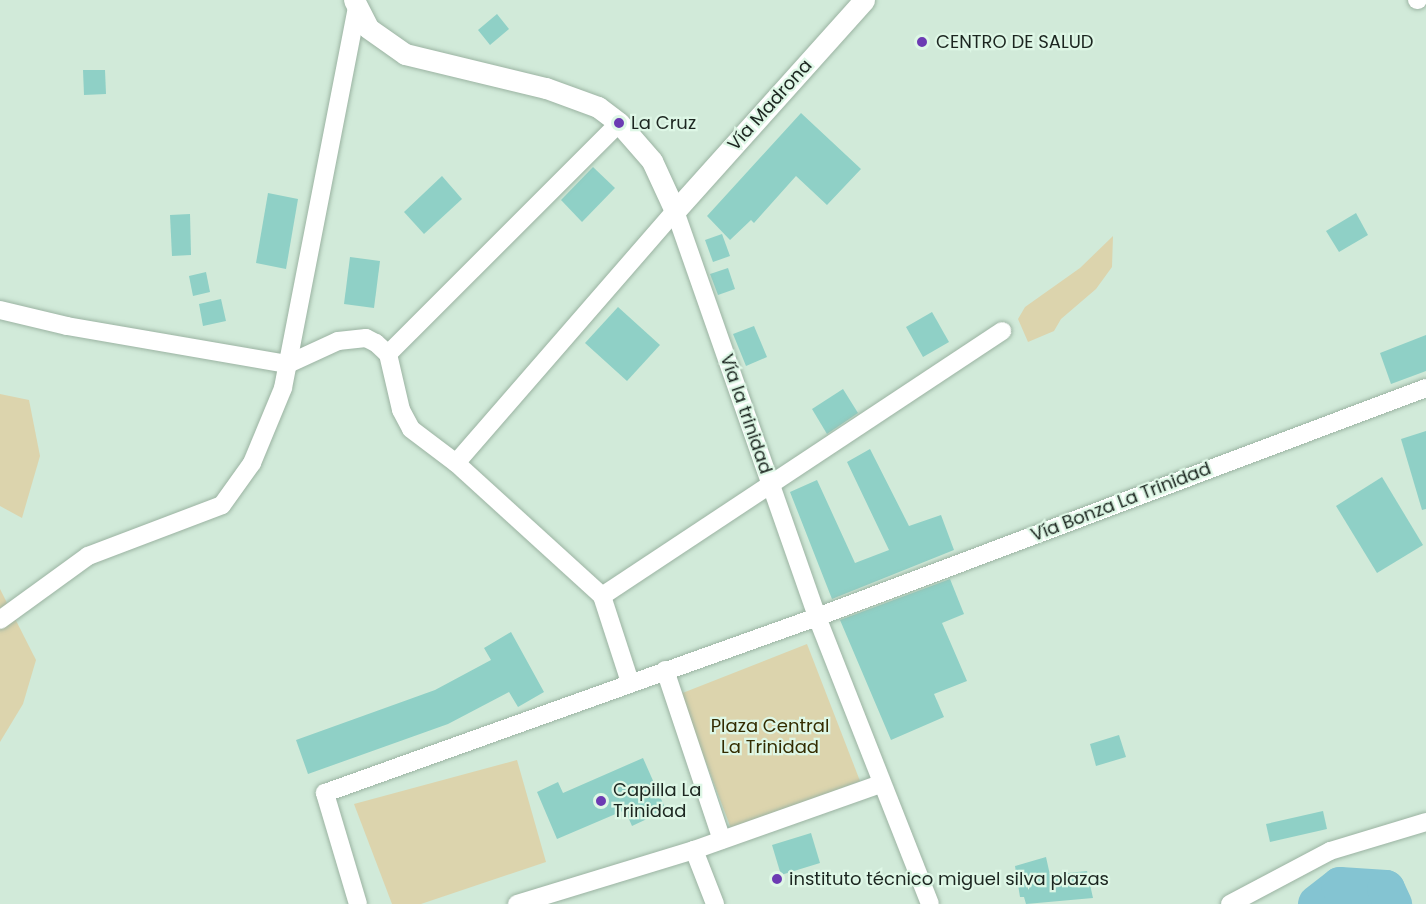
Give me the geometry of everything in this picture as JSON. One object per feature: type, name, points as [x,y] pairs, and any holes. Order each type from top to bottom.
[{"type":"street","name":"Vía Madrona","points":[[675,211],[864,0]]},
{"type":"street","points":[[356,5],[368,28],[405,54],[574,96],[619,123],[652,161],[675,211],[456,463]]},
{"type":"street","points":[[0,620],[88,556],[222,505],[262,445],[288,363],[356,5]]},
{"type":"street","points":[[388,354],[619,123]]},
{"type":"street","name":"Vía la trinidad","points":[[675,211],[817,616],[880,784],[930,904]]},
{"type":"street","points":[[0,310],[67,326],[288,363],[353,338],[376,343],[388,354],[404,419],[456,463],[602,596],[630,682]]},
{"type":"street","points":[[602,596],[1002,331]]},
{"type":"street","name":"Vía Bonza La Trinidad","points":[[358,904],[325,793],[817,616],[1426,387]]},
{"type":"street","points":[[665,670],[722,840]]},
{"type":"street","points":[[517,904],[694,850],[880,784]]},
{"type":"street","points":[[1230,904],[1330,851],[1426,822]]},
{"type":"street","points":[[694,850],[715,904]]},
{"type":"green space","points":[[1113,236],[1112,267],[1096,289],[1061,319],[1054,331],[1028,342],[1018,319],[1025,307],[1080,268]]},
{"type":"green space","points":[[0,394],[29,400],[40,456],[22,518],[0,506]]},
{"type":"green space","points":[[0,589],[36,660],[23,704],[0,742]]},
{"type":"green space","name":"Plaza Central La Trinidad","points":[[807,644],[860,781],[732,831],[680,694]]},
{"type":"green space","points":[[517,760],[546,862],[421,904],[392,904],[354,804]]},
{"type":"building","points":[[497,14],[509,29],[490,45],[478,30]]},
{"type":"building","points":[[83,70],[105,70],[106,94],[84,95]]},
{"type":"building","points":[[801,113],[861,169],[827,205],[796,176],[754,223],[751,220],[730,240],[707,216]]},
{"type":"building","points":[[593,167],[615,188],[582,222],[561,200]]},
{"type":"building","points":[[442,176],[462,199],[424,234],[404,212]]},
{"type":"building","points":[[268,193],[298,199],[286,269],[256,263]]},
{"type":"building","points":[[1356,213],[1368,235],[1339,252],[1326,231]]},
{"type":"building","points":[[190,214],[191,255],[172,256],[170,215]]},
{"type":"building","points":[[722,234],[730,256],[713,262],[705,240]]},
{"type":"building","points":[[350,257],[380,261],[374,308],[344,304]]},
{"type":"building","points":[[728,268],[735,289],[718,295],[710,274]]},
{"type":"building","points":[[206,272],[210,292],[193,296],[189,276]]},
{"type":"building","points":[[221,299],[226,321],[203,326],[199,304]]},
{"type":"building","points":[[618,307],[660,345],[627,381],[585,343]]},
{"type":"building","points":[[932,312],[949,342],[923,357],[906,327]]},
{"type":"building","points":[[754,326],[767,357],[746,366],[733,334]]},
{"type":"building","points":[[1426,335],[1426,371],[1391,384],[1380,353]]},
{"type":"building","points":[[843,389],[858,413],[827,434],[812,409]]},
{"type":"building","points":[[1426,431],[1426,509],[1422,510],[1401,439]]},
{"type":"building","points":[[870,449],[909,526],[941,515],[954,550],[832,599],[790,492],[817,480],[855,563],[889,550],[847,462]]},
{"type":"building","points":[[1382,477],[1423,545],[1377,573],[1336,506]]},
{"type":"building","points":[[950,579],[964,614],[942,623],[967,681],[934,694],[944,717],[891,740],[840,620]]},
{"type":"building","points":[[511,632],[544,692],[518,707],[509,692],[448,724],[308,774],[296,740],[435,690],[491,660],[484,648]]},
{"type":"building","points":[[1119,735],[1126,757],[1096,766],[1090,744]]},
{"type":"building","name":"Capilla La Trinidad","points":[[643,758],[666,810],[632,826],[625,810],[557,839],[537,792],[558,782],[563,793]]},
{"type":"building","points":[[1323,811],[1327,829],[1270,842],[1266,824]]},
{"type":"building","points":[[811,833],[820,863],[781,875],[772,845]]},
{"type":"building","points":[[1046,857],[1050,875],[1087,871],[1093,898],[1026,904],[1024,897],[1020,897],[1015,866]]},
{"type":"waterway","points":[[1317,904],[1340,886],[1386,889],[1393,904]]},
{"type":"place","name":"CENTRO DE SALUD","points":[[922,42]]},
{"type":"place","name":"La Cruz","points":[[619,123]]},
{"type":"place","name":"Capilla La Trinidad","points":[[601,801]]},
{"type":"place","name":"instituto técnico miguel silva plazas","points":[[777,879]]}]
